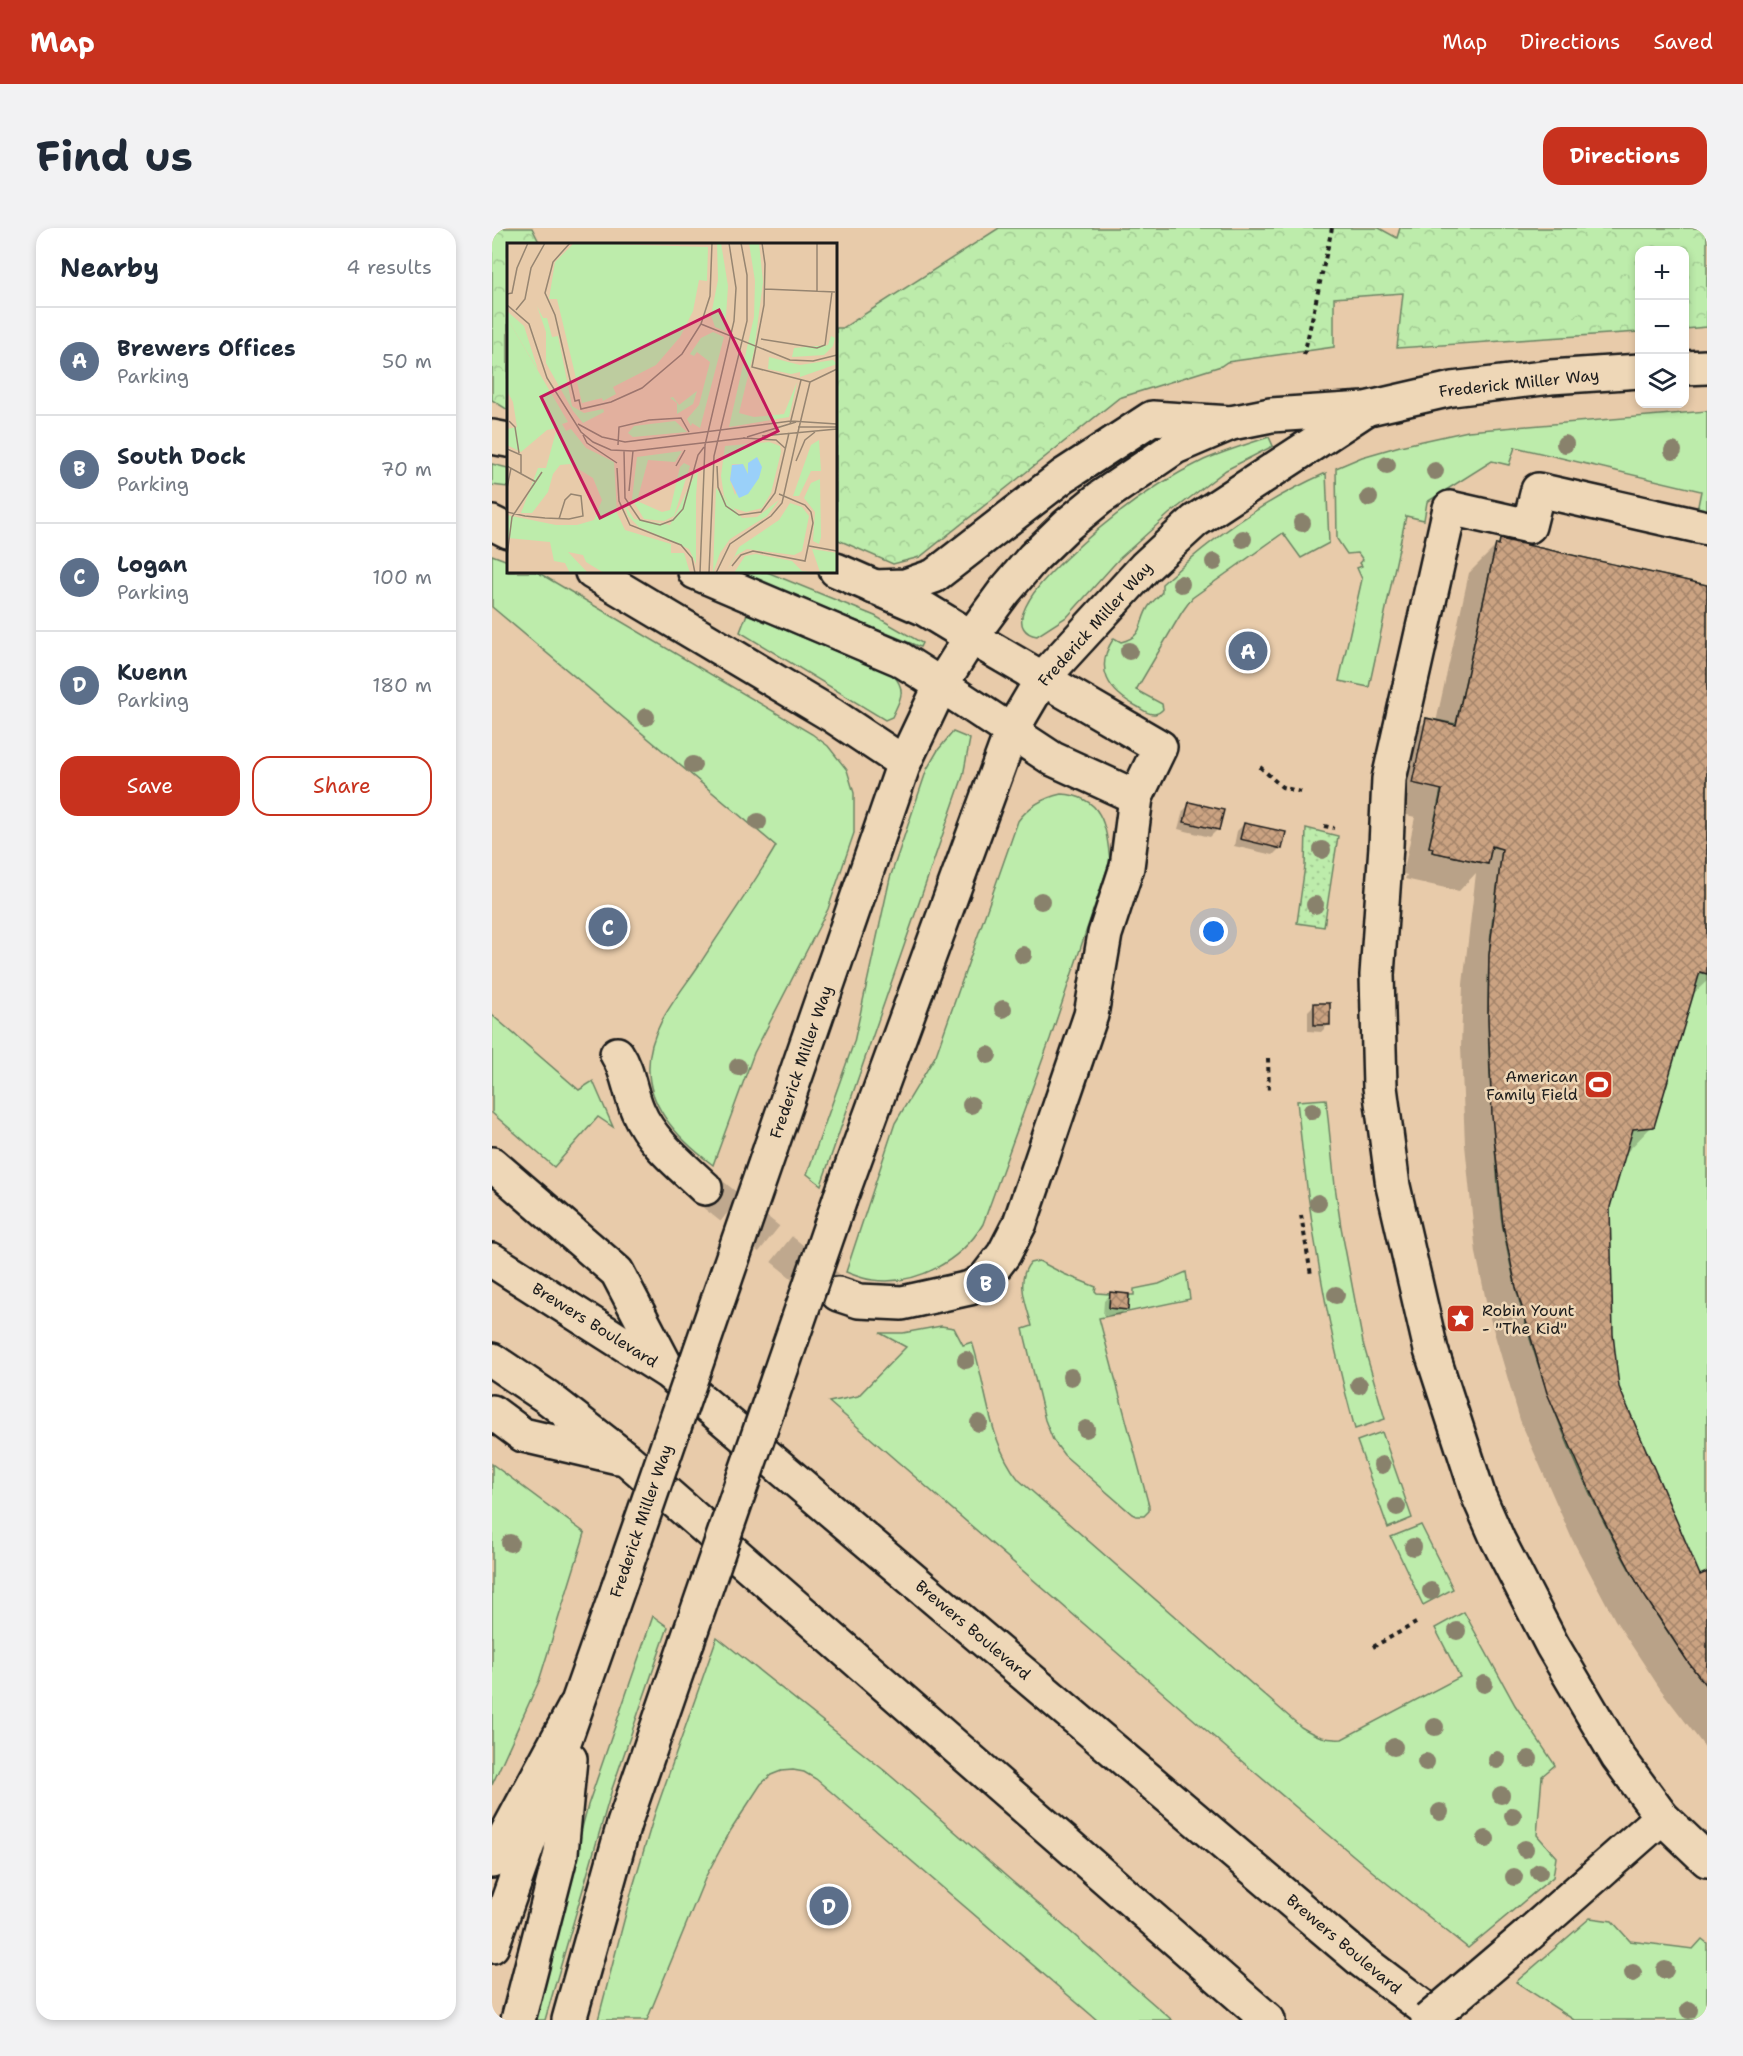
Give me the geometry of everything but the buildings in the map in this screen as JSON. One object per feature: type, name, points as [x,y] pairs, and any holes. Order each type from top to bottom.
[{"type":"main road","points":[[1689,368],[1707,367]]},
{"type":"main road","name":"Frederick Miller Way","points":[[492,1946],[904,763],[942,685],[971,637],[1004,592],[1066,525],[1100,498],[1175,447],[1231,423],[1271,415],[1365,410],[1452,388],[1551,377],[1635,371]]},
{"type":"main road","name":"Frederick Miller Way","points":[[569,2020],[624,1824],[840,1199],[1012,730],[1042,680],[1145,567],[1195,521],[1365,410]]},
{"type":"main road","points":[[874,587],[905,586],[934,576],[1063,476],[1152,418],[1231,423]]},
{"type":"main road","points":[[492,437],[507,440]]},
{"type":"main road","points":[[1707,528],[1538,490],[1529,526],[1450,508],[1389,779],[1377,975],[1380,1087],[1393,1186],[1431,1350],[1479,1497],[1498,1540],[1552,1645],[1618,1757],[1662,1817],[1707,1860]]},
{"type":"main road","points":[[492,518],[507,515]]},
{"type":"main road","points":[[492,523],[507,530]]},
{"type":"main road","points":[[837,570],[923,608],[1042,680],[1160,747],[1136,797],[1127,867],[1105,934],[1091,1015],[1020,1223],[1004,1254],[984,1280],[970,1288],[902,1303],[859,1301],[838,1294]]},
{"type":"main road","points":[[594,573],[832,715],[904,763]]},
{"type":"main road","points":[[697,573],[900,659],[1012,730],[1053,759],[1136,797]]},
{"type":"main road","points":[[617,1054],[625,1066],[638,1110],[649,1130],[671,1156],[705,1188]]},
{"type":"main road","points":[[492,1164],[617,1272],[668,1372]]},
{"type":"main road","name":"Brewers Boulevard","points":[[492,1260],[668,1372],[1361,1960],[1440,2020]]},
{"type":"main road","points":[[492,1360],[547,1397],[628,1460],[1268,2020]]},
{"type":"main road","points":[[492,1412],[524,1435],[628,1460]]},
{"type":"main road","points":[[492,1861],[575,1707]]},
{"type":"main road","points":[[518,2020],[561,1853],[575,1707]]},
{"type":"main road","points":[[1428,2020],[1662,1817]]},
{"type":"path","points":[[1304,355],[1332,228]]},
{"type":"path","points":[[1260,767],[1282,787],[1305,793]]},
{"type":"path","points":[[1324,826],[1334,828]]},
{"type":"path","points":[[1268,1058],[1269,1094]]},
{"type":"path","points":[[1301,1215],[1311,1275]]},
{"type":"path","points":[[1373,1647],[1416,1623]]},
{"type":"green space","points":[[492,228],[532,228],[540,243],[507,243],[507,409],[492,400]]},
{"type":"green space","points":[[999,228],[1379,228],[1397,238],[1400,228],[1707,228],[1707,327],[1689,329],[1689,246],[1635,246],[1635,332],[1397,348],[1403,293],[1334,298],[1334,347],[1227,362],[1221,366],[1119,398],[920,557],[893,564],[837,539],[837,328],[843,328]]},
{"type":"green space","points":[[1707,411],[1707,513],[1697,511],[1701,491],[1515,447],[1509,465],[1492,461],[1427,502],[1424,520],[1406,516],[1369,687],[1339,681],[1362,579],[1357,568],[1362,566],[1360,563],[1363,560],[1358,553],[1347,554],[1337,539],[1336,468],[1362,457],[1400,446],[1468,431]]},
{"type":"green space","points":[[1269,437],[1273,446],[1226,470],[1169,514],[1119,559],[1068,616],[1037,636],[1026,631],[1022,621],[1023,613],[1041,584],[1065,559],[1114,517],[1148,492],[1204,460]]},
{"type":"green space","points":[[492,464],[507,468],[507,487],[492,485]]},
{"type":"green space","points":[[1326,473],[1329,543],[1301,558],[1283,533],[1192,598],[1136,690],[1162,704],[1163,709],[1160,712],[1148,713],[1119,694],[1112,687],[1105,670],[1108,649],[1114,638],[1121,642],[1138,632],[1149,606],[1162,592],[1162,584],[1240,521],[1281,496]]},
{"type":"green space","name":"American Family Field","points":[[1500,539],[1707,585],[1707,1687],[1637,1583],[1606,1527],[1554,1410],[1533,1350],[1516,1289],[1500,1211],[1489,1059],[1489,957],[1502,849],[1492,847],[1488,864],[1432,852],[1433,848],[1429,847],[1441,790],[1426,718],[1456,724],[1496,544],[1499,544]]},
{"type":"green space","points":[[492,555],[507,561],[507,573],[539,573],[812,734],[828,746],[847,770],[854,793],[854,833],[828,909],[754,1053],[713,1165],[690,1146],[660,1109],[650,1081],[650,1052],[666,1012],[776,846],[492,607]]},
{"type":"green space","points":[[740,573],[769,573],[875,616],[922,643],[920,647]]},
{"type":"green space","points":[[747,614],[893,675],[900,686],[901,696],[892,717],[885,720],[740,632]]},
{"type":"green space","points":[[953,732],[970,739],[963,776],[821,1185],[807,1174],[854,1042],[890,878],[927,769],[938,750]]},
{"type":"green space","points":[[1061,794],[1086,800],[1100,815],[1107,836],[1110,860],[1050,1039],[983,1224],[963,1249],[950,1260],[921,1275],[889,1281],[859,1277],[846,1272],[895,1123],[936,1055],[1018,821],[1037,803]]},
{"type":"green space","points":[[1306,828],[1338,836],[1324,927],[1297,923],[1305,866]]},
{"type":"green space","points":[[492,1015],[579,1090],[593,1081],[613,1127],[598,1117],[554,1167],[492,1113]]},
{"type":"green space","points":[[1326,1099],[1341,1227],[1363,1343],[1385,1419],[1355,1429],[1326,1307],[1306,1184],[1297,1101]]},
{"type":"green space","points":[[1039,1261],[1096,1287],[1097,1293],[1110,1294],[1109,1308],[1127,1310],[1129,1295],[1134,1295],[1134,1289],[1159,1284],[1186,1272],[1190,1299],[1099,1318],[1149,1506],[1149,1511],[1144,1516],[1132,1514],[1064,1455],[1053,1440],[1045,1420],[1023,1329],[1032,1326],[1025,1302],[1023,1278],[1030,1263]]},
{"type":"green space","points":[[941,1326],[954,1328],[963,1345],[972,1342],[994,1432],[1009,1465],[1019,1480],[1306,1730],[1326,1738],[1342,1739],[1460,1677],[1435,1628],[1464,1612],[1515,1705],[1555,1765],[1542,1776],[1537,1835],[1556,1857],[1553,1877],[1468,1948],[1379,1877],[1245,1764],[829,1402],[858,1396],[906,1347],[880,1333],[903,1333]]},
{"type":"green space","points":[[1382,1432],[1412,1518],[1388,1528],[1357,1441]]},
{"type":"green space","points":[[492,1464],[585,1533],[539,1681],[492,1785]]},
{"type":"green space","points":[[1421,1525],[1453,1589],[1423,1605],[1391,1537]]},
{"type":"green space","points":[[653,1616],[668,1627],[612,1789],[545,2020],[532,2020],[588,1805]]},
{"type":"green space","points":[[717,1637],[885,1771],[1172,2020],[1097,2020],[816,1779],[804,1772],[793,1770],[771,1775],[761,1784],[731,1830],[706,1876],[647,2020],[598,2020],[654,1816]]},
{"type":"green space","points":[[1590,1918],[1612,1921],[1630,1941],[1693,1949],[1702,1939],[1707,1943],[1707,2020],[1574,2020],[1516,1982]]},
{"type":"tunnel","points":[[705,1188],[834,1291]]},
{"type":"place","name":"Brewers Offices","points":[[1248,651]]},
{"type":"place","name":"Logan","points":[[608,927]]},
{"type":"place","name":"American Family Field","points":[[1599,1085]]},
{"type":"place","name":"South Dock","points":[[986,1283]]},
{"type":"place","name":"Robin Yount - \"The Kid\"","points":[[1461,1319]]},
{"type":"place","name":"Kuenn","points":[[829,1906]]}]
